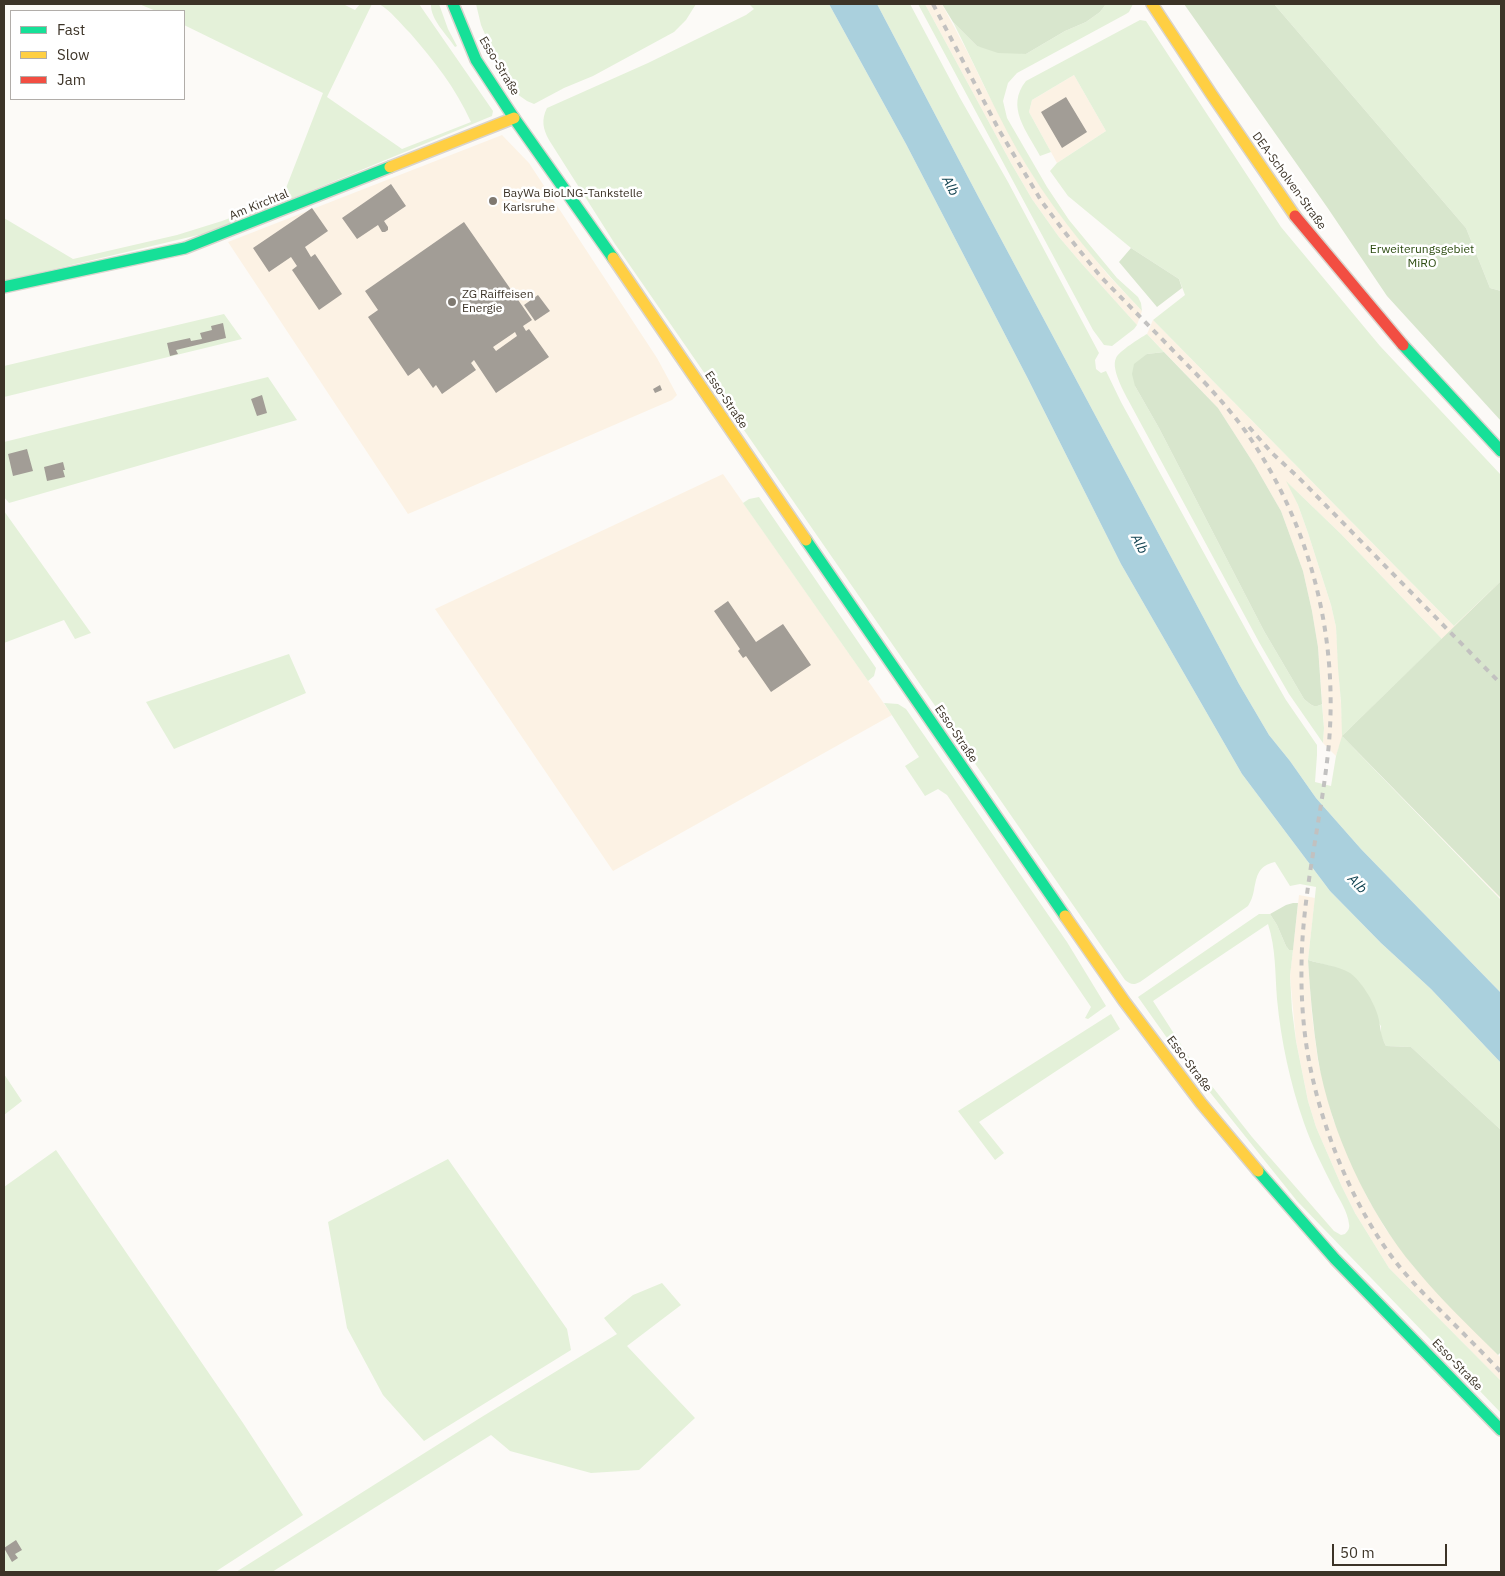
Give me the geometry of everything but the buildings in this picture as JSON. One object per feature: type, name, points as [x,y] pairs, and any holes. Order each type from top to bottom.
[{"type":"street","name":"Esso-Straße","points":[[453,4],[476,60],[514,118],[635,289],[776,497],[1124,1001],[1200,1103],[1278,1195],[1335,1259],[1501,1430]]},
{"type":"street","name":"DEA-Scholven-Straße","points":[[1152,4],[1298,220],[1398,340],[1501,451]]},
{"type":"street","name":"Am Kirchtal","points":[[4,287],[185,248],[514,118]]},
{"type":"shaded area","points":[[925,4],[942,4],[1028,168],[1066,223],[1108,275],[1142,311],[1137,325],[1059,237],[1032,199]]},
{"type":"shaded area","points":[[1074,75],[1106,131],[1057,163],[1029,112],[1032,100]]},
{"type":"shaded area","points":[[502,135],[529,163],[657,358],[677,395],[672,400],[408,514],[228,242]]},
{"type":"shaded area","points":[[1153,320],[1454,626],[1501,581],[1501,899],[1343,736],[1336,756],[1323,743],[1324,728],[1318,647],[1312,611],[1303,571],[1281,511],[1218,408],[1147,334]],"holes":[[[1288,483],[1341,534],[1442,639],[1343,735],[1336,627],[1308,533]]]},
{"type":"shaded area","points":[[723,474],[892,715],[613,871],[435,609]]},
{"type":"shaded area","points":[[1299,895],[1315,898],[1308,960],[1312,1015],[1318,1061],[1333,1119],[1366,1195],[1385,1228],[1414,1267],[1501,1358],[1501,1381],[1389,1268],[1355,1213],[1316,1127],[1308,1101],[1296,1041],[1290,976]]},
{"type":"green space","points":[[139,4],[343,4],[355,10],[360,4],[372,4],[327,97],[402,149],[471,122],[458,97],[436,65],[410,33],[379,4],[419,4],[493,111],[492,116],[211,232],[4,281],[4,218],[73,259],[177,235],[222,221],[271,202],[286,188],[323,93],[185,25],[185,10],[154,10]]},
{"type":"green space","points":[[431,4],[439,4],[448,29],[457,46],[455,47],[436,21],[431,10]]},
{"type":"green space","points":[[476,4],[696,4],[686,20],[674,32],[593,76],[564,88],[534,104],[517,94],[491,48],[481,25]]},
{"type":"green space","points":[[749,4],[829,4],[906,144],[1027,377],[1121,564],[1242,774],[1330,891],[1381,943],[1431,989],[1501,1063],[1501,1130],[1411,1047],[1386,1046],[1381,1036],[1381,1026],[1337,968],[1308,960],[1316,887],[1300,884],[1290,886],[1275,862],[1265,866],[1259,872],[1248,906],[1140,982],[1132,984],[1125,980],[615,244],[547,136],[543,120],[547,108],[648,63],[746,15],[754,9]]},
{"type":"green space","points":[[877,4],[910,4],[1099,353],[1095,360],[1096,369],[1101,373],[1106,371],[1121,402],[1255,646],[1286,700],[1317,745],[1315,782],[1331,786],[1336,756],[1342,736],[1501,900],[1501,993],[1361,849],[1316,798],[1269,735],[1239,684]]},
{"type":"green space","points":[[918,4],[925,4],[1032,199],[1059,237],[1137,325],[1112,346],[1104,345],[1093,330]]},
{"type":"green space","points":[[942,4],[1106,4],[1100,12],[1086,22],[1065,31],[1026,54],[998,53],[977,46],[953,22]]},
{"type":"green space","points":[[1106,4],[1133,4],[1126,14],[1017,73],[1008,83],[1003,101],[1007,118],[1047,187],[1069,220],[1117,278],[1138,297],[1142,311],[1081,242],[1040,187],[989,96],[953,22],[977,46],[1026,54],[1065,31],[1086,22],[1100,12]]},
{"type":"green space","name":"Erweiterungsgebiet MiRO","points":[[1184,4],[1274,4],[1466,228],[1490,288],[1501,291],[1501,421],[1387,296],[1327,207]]},
{"type":"green space","points":[[1274,4],[1501,4],[1501,291],[1490,288],[1466,228]]},
{"type":"green space","points":[[1140,20],[1146,21],[1281,227],[1380,346],[1501,475],[1501,581],[1454,626],[1153,320],[1185,295],[1179,279],[1131,248],[1068,196],[1050,171],[1057,163],[1106,131],[1074,75],[1032,100],[1029,112],[1051,152],[1040,156],[1024,128],[1018,110],[1018,100],[1020,91],[1026,81]]},
{"type":"green space","points":[[1131,248],[1179,279],[1182,288],[1157,307],[1119,262]]},
{"type":"green space","points":[[224,314],[242,339],[4,397],[4,366]]},
{"type":"green space","points":[[1147,334],[1164,352],[1147,354],[1135,386],[1159,428],[1264,631],[1304,699],[1314,706],[1322,704],[1323,743],[1289,694],[1259,642],[1120,384],[1115,369],[1116,358],[1125,348]]},
{"type":"green space","points":[[1164,352],[1218,408],[1281,511],[1303,571],[1312,611],[1318,647],[1322,704],[1312,705],[1304,699],[1264,631],[1159,428],[1135,386],[1132,374],[1134,364],[1147,354]]},
{"type":"green space","points":[[268,377],[297,420],[9,503],[4,497],[4,442]]},
{"type":"green space","points":[[1286,481],[1341,534],[1442,639],[1342,736],[1336,627],[1308,533],[1298,505]]},
{"type":"green space","points":[[759,497],[876,668],[874,676],[868,681],[743,503],[749,499]]},
{"type":"green space","points":[[4,511],[91,633],[75,639],[64,620],[4,643]]},
{"type":"green space","points":[[1501,581],[1501,898],[1342,736]]},
{"type":"green space","points":[[289,654],[306,693],[174,749],[146,702]]},
{"type":"green space","points":[[884,703],[898,704],[906,709],[1067,942],[1106,1006],[1088,1019],[1085,1018],[1091,1007],[947,795],[938,789],[925,796],[905,766],[919,757]]},
{"type":"green space","points":[[1293,903],[1298,903],[1293,950],[1289,950],[1270,914]]},
{"type":"green space","points":[[1259,914],[1270,914],[1286,946],[1289,950],[1293,950],[1290,976],[1292,1010],[1308,1101],[1316,1127],[1342,1187],[1355,1213],[1389,1268],[1501,1381],[1501,1413],[1297,1201],[1172,1045],[1138,997]],"holes":[[[1268,924],[1271,933],[1279,1015],[1290,1077],[1311,1140],[1347,1215],[1349,1228],[1345,1234],[1341,1235],[1334,1231],[1252,1137],[1189,1057],[1153,1001]]]},
{"type":"green space","points":[[1308,960],[1350,973],[1363,987],[1374,1005],[1386,1046],[1411,1047],[1501,1130],[1501,1352],[1498,1355],[1445,1302],[1414,1267],[1381,1221],[1353,1169],[1332,1114],[1318,1059]]},
{"type":"green space","points":[[1111,1014],[1120,1029],[979,1122],[1004,1153],[995,1160],[958,1111]]},
{"type":"green space","points":[[4,1074],[22,1101],[4,1115]]},
{"type":"green space","points":[[56,1150],[243,1423],[303,1515],[215,1572],[4,1572],[4,1187]]},
{"type":"green space","points":[[448,1159],[567,1329],[571,1350],[424,1441],[383,1395],[347,1328],[328,1222]]},
{"type":"green space","points":[[662,1283],[681,1305],[627,1346],[695,1418],[639,1470],[591,1473],[510,1451],[491,1435],[272,1572],[236,1572],[617,1334],[604,1318],[633,1295]]},
{"type":"water","name":"Alb","points":[[829,4],[877,4],[1239,684],[1269,735],[1316,798],[1361,849],[1501,993],[1501,1063],[1431,989],[1381,943],[1330,891],[1242,774],[1121,564],[1027,377],[906,144]]},
{"type":"railway","points":[[933,4],[999,130],[1042,202],[1101,277],[1208,386]]},
{"type":"railway","points":[[1204,382],[1246,432],[1269,468],[1288,506],[1304,545],[1316,585],[1324,626],[1329,668],[1331,711],[1328,753],[1306,899],[1301,965],[1305,1034],[1310,1067],[1320,1106],[1335,1152],[1345,1175],[1355,1197],[1379,1238],[1397,1264],[1415,1284],[1501,1372]]},
{"type":"railway","points":[[1249,427],[1272,453],[1299,478],[1501,684]]},
{"type":"traffic: fast","points":[[453,4],[476,60],[514,118],[613,258]]},
{"type":"traffic: fast","points":[[4,287],[185,248],[390,167]]},
{"type":"traffic: fast","points":[[1403,345],[1501,451]]},
{"type":"traffic: fast","points":[[806,540],[1065,916]]},
{"type":"traffic: fast","points":[[1258,1171],[1335,1259],[1501,1430]]},
{"type":"traffic: slow","points":[[1152,4],[1295,216]]},
{"type":"traffic: slow","points":[[390,167],[514,118]]},
{"type":"traffic: slow","points":[[613,258],[806,540]]},
{"type":"traffic: slow","points":[[1065,916],[1124,1001],[1201,1103],[1258,1171]]},
{"type":"traffic: jam","points":[[1295,216],[1403,345]]},
{"type":"place","name":"BayWa BioLNG-Tankstelle Karlsruhe","points":[[493,201]]},
{"type":"place","name":"ZG Raiffeisen Energie","points":[[452,302]]}]
